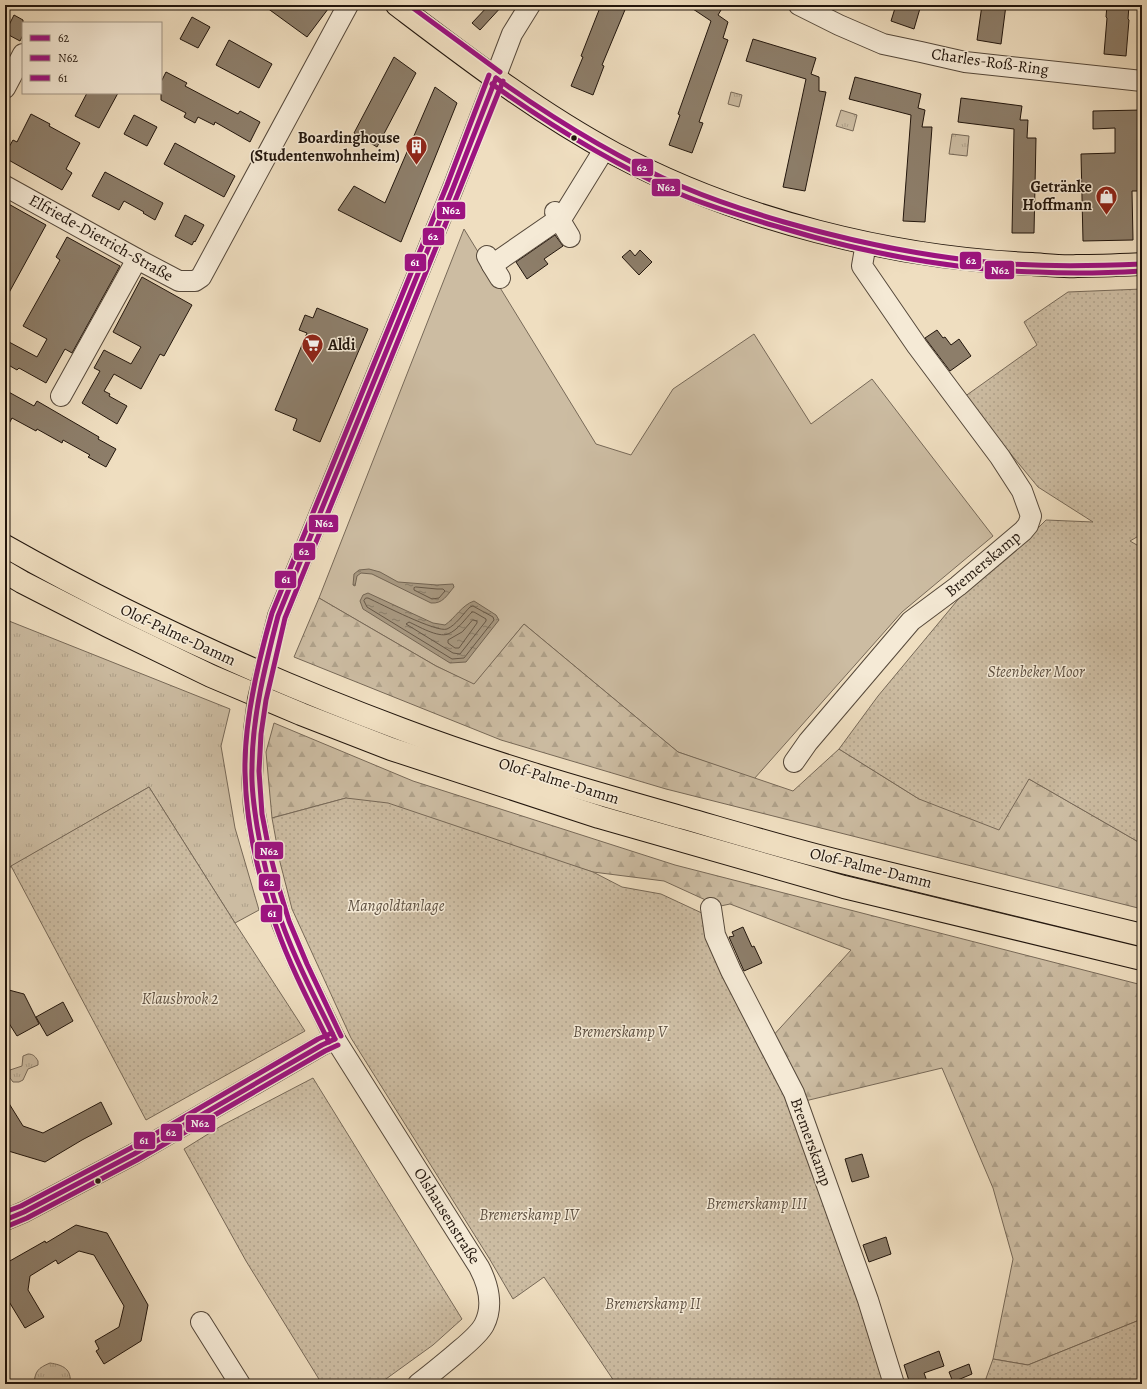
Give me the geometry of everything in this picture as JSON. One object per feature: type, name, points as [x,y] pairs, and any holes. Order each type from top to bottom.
[{"type":"main road","points":[[397,5],[520,96],[605,148],[684,187],[738,207],[841,238],[941,256],[1005,263],[1076,266],[1142,264]]},
{"type":"main road","name":"Olof-Palme-Damm","points":[[5,546],[140,618],[223,657],[314,696],[409,732],[493,761],[603,795],[831,859],[1142,935]]},
{"type":"main road","name":"Olof-Palme-Damm","points":[[5,572],[108,626],[211,676],[301,714],[391,749],[598,817],[844,887],[1142,959]]},
{"type":"street","name":"Elfriede-Dietrich-Straße","points":[[5,186],[179,281],[195,281],[201,277],[348,5]]},
{"type":"street","name":"Olshausenstraße","points":[[418,1384],[468,1343],[484,1325],[489,1310],[489,1298],[486,1282],[475,1260],[335,1039],[299,964],[282,923],[263,859],[254,808],[252,777],[254,730],[258,699],[278,616],[453,188],[512,34],[530,5]]},
{"type":"street","name":"Charles-Roß-Ring","points":[[799,5],[839,25],[883,44],[965,62],[1142,81]]},
{"type":"street","points":[[5,88],[22,56]]},
{"type":"street","points":[[493,266],[557,215],[563,216],[605,148]]},
{"type":"street","points":[[557,215],[570,237]]},
{"type":"street","name":"Bremerskamp","points":[[794,762],[808,742],[911,621],[958,586],[1023,531],[1028,525],[1031,516],[1022,491],[1000,457],[917,346],[862,266],[866,243]]},
{"type":"street","points":[[61,396],[137,259]]},
{"type":"street","name":"Bremerskamp","points":[[711,908],[715,935],[731,971],[794,1093],[866,1293],[894,1384]]},
{"type":"street","points":[[5,1220],[24,1212],[134,1154],[322,1045],[335,1039]]},
{"type":"street","points":[[201,1322],[240,1384]]},
{"type":"green space","points":[[731,92],[742,95],[739,107],[728,104]]},
{"type":"green space","points":[[841,110],[857,115],[853,131],[836,126]]},
{"type":"green space","points":[[952,134],[969,136],[967,156],[949,154]]},
{"type":"green space","points":[[464,229],[596,444],[631,455],[673,389],[754,334],[811,424],[872,379],[993,536],[902,612],[754,779],[678,752],[524,624],[474,685],[436,666],[319,598]]},
{"type":"green space","name":"Steenbeker Moor","points":[[1142,289],[1142,534],[1130,541],[1142,548],[1142,844],[1029,779],[999,830],[919,799],[839,749],[878,696],[961,596],[1046,520],[1093,522],[1038,487],[964,397],[1037,345],[1024,322],[1068,292]]},
{"type":"green space","points":[[319,598],[436,666],[474,684],[524,624],[678,752],[793,791],[839,749],[919,799],[1029,779],[1142,844],[1142,909],[666,789],[501,740],[294,657]]},
{"type":"green space","points":[[5,618],[9,621],[230,709],[221,746],[235,828],[259,910],[235,923],[149,787],[5,870]]},
{"type":"green space","points":[[274,723],[413,781],[675,865],[1142,985],[1142,1319],[1028,1365],[993,1359],[1013,1259],[993,1188],[942,1068],[805,1101],[771,1038],[851,950],[730,904],[711,908],[710,902],[664,881],[593,872],[346,798],[272,818],[266,752]]},
{"type":"green space","name":"Klausbrook 2","points":[[149,787],[305,1031],[146,1120],[11,866]]},
{"type":"green space","points":[[346,798],[388,803],[593,872],[622,887],[661,894],[704,914],[713,955],[793,1102],[890,1384],[616,1384],[544,1277],[513,1299],[489,1258],[351,1038],[292,909],[280,862],[272,818]]},
{"type":"green space","points":[[28,1054],[35,1057],[38,1061],[38,1065],[28,1069],[23,1080],[13,1082],[10,1078],[10,1070],[22,1066],[23,1056]]},
{"type":"green space","points":[[313,1078],[462,1319],[433,1345],[379,1384],[322,1384],[246,1261],[184,1149],[221,1126]]},
{"type":"green space","points":[[1142,1319],[1142,1384],[984,1384],[993,1359],[1028,1365]]},
{"type":"green space","points":[[50,1363],[59,1365],[68,1371],[70,1375],[70,1384],[34,1384],[35,1376],[38,1370]]},
{"type":"water","points":[[369,569],[380,572],[398,582],[437,585],[453,584],[454,587],[442,600],[431,603],[372,574],[361,573],[357,576],[355,586],[353,585],[354,574],[359,570]]},
{"type":"water","points":[[368,593],[433,623],[445,625],[466,605],[474,601],[496,615],[499,620],[466,662],[450,663],[363,609],[360,601],[363,595]]},
{"type":"building","points":[[263,5],[331,5],[307,37]]},
{"type":"building","points":[[489,5],[503,5],[480,30],[472,23]]},
{"type":"building","points":[[601,5],[627,5],[602,65],[604,66],[593,95],[571,86]]},
{"type":"building","points":[[687,5],[724,5],[718,15],[728,22],[723,38],[728,40],[699,122],[703,123],[692,153],[669,145],[680,115],[678,114],[711,21]]},
{"type":"building","points":[[896,5],[921,5],[914,29],[891,21]]},
{"type":"building","points":[[982,5],[1006,5],[1001,44],[977,40]]},
{"type":"building","points":[[1107,5],[1129,5],[1126,56],[1104,54]]},
{"type":"building","points":[[14,15],[23,20],[22,37],[20,41],[5,33]]},
{"type":"building","points":[[192,17],[210,27],[198,48],[180,39]]},
{"type":"building","points":[[753,39],[816,58],[811,74],[819,77],[819,91],[826,92],[805,191],[783,187],[806,79],[746,61]]},
{"type":"building","points":[[229,40],[272,64],[259,88],[216,65]]},
{"type":"building","points":[[394,57],[416,73],[377,147],[354,133]]},
{"type":"building","points":[[166,72],[187,83],[185,86],[238,114],[240,111],[260,122],[250,142],[215,122],[214,125],[198,117],[195,123],[184,117],[186,113],[161,100],[162,80]]},
{"type":"building","points":[[855,77],[921,94],[918,108],[925,110],[922,127],[932,127],[925,222],[903,221],[911,115],[849,99]]},
{"type":"building","name":"Boardinghouse (Studentenwohnheim)","points":[[435,87],[457,103],[401,242],[338,210],[354,186],[385,203]]},
{"type":"building","points":[[86,94],[117,94],[99,128],[75,116]]},
{"type":"building","points":[[961,98],[1022,106],[1020,120],[1028,120],[1027,138],[1036,138],[1034,233],[1012,233],[1014,129],[958,122]]},
{"type":"building","points":[[1142,110],[1142,191],[1132,191],[1133,240],[1083,241],[1081,154],[1115,153],[1115,128],[1093,129],[1093,111]]},
{"type":"building","points":[[31,114],[80,143],[66,169],[72,173],[62,190],[5,158],[5,154],[13,140],[17,142]]},
{"type":"building","points":[[134,115],[157,127],[147,146],[124,134]]},
{"type":"building","points":[[175,143],[235,176],[224,197],[164,164]]},
{"type":"building","points":[[105,172],[163,203],[155,220],[124,201],[119,210],[92,196]]},
{"type":"building","points":[[5,202],[46,225],[5,300]]},
{"type":"building","points":[[185,215],[204,225],[192,245],[175,236]]},
{"type":"building","points":[[555,235],[563,246],[544,259],[548,264],[527,279],[516,262]]},
{"type":"building","points":[[67,237],[120,266],[72,353],[65,349],[46,383],[19,368],[17,370],[5,363],[5,349],[9,342],[37,357],[47,339],[23,326],[60,260],[56,257]]},
{"type":"building","points":[[630,250],[635,256],[640,250],[652,262],[639,275],[622,257]]},
{"type":"building","points":[[142,277],[192,305],[164,356],[160,354],[141,389],[114,374],[104,391],[110,394],[109,396],[127,406],[117,424],[82,403],[100,371],[94,368],[104,350],[131,364],[141,347],[113,332]]},
{"type":"building","name":"Aldi","points":[[317,308],[368,329],[320,442],[293,430],[297,419],[275,410],[307,333],[299,330],[305,315],[313,318]]},
{"type":"building","points":[[937,330],[951,345],[959,339],[971,356],[950,371],[925,338]]},
{"type":"building","points":[[5,390],[34,406],[37,401],[99,437],[98,439],[116,449],[106,467],[88,457],[90,455],[63,440],[62,443],[37,429],[36,431],[12,418],[5,431]]},
{"type":"building","points":[[743,927],[752,947],[754,946],[762,963],[744,971],[729,937],[734,936],[732,932]]},
{"type":"building","points":[[5,989],[24,994],[39,1024],[17,1036],[5,1017]]},
{"type":"building","points":[[63,1002],[73,1021],[47,1036],[36,1017]]},
{"type":"building","points":[[5,1097],[23,1126],[43,1133],[101,1102],[112,1124],[45,1162],[5,1150]]},
{"type":"building","points":[[862,1154],[869,1177],[852,1182],[845,1159]]},
{"type":"building","points":[[76,1225],[107,1233],[148,1305],[141,1341],[104,1364],[96,1351],[99,1349],[95,1341],[119,1327],[124,1306],[94,1255],[79,1251],[58,1264],[56,1260],[30,1276],[28,1290],[44,1317],[25,1328],[5,1295],[5,1278],[8,1262],[45,1241],[46,1243]]},
{"type":"building","points":[[886,1237],[891,1254],[869,1262],[863,1245]]},
{"type":"building","points":[[939,1351],[944,1366],[924,1373],[928,1384],[910,1384],[904,1365]]},
{"type":"building","points":[[969,1364],[972,1374],[953,1382],[949,1372]]},
{"type":"transit line","name":"61","points":[[409,5],[500,72]]},
{"type":"transit line","name":"61","points":[[329,1042],[301,985],[282,941],[264,889],[254,850],[248,811],[245,772],[245,753],[249,712],[257,671],[272,613],[447,185],[489,75]]},
{"type":"transit line","name":"62","points":[[496,78],[541,109],[634,164],[695,192],[784,222],[890,248],[943,257],[997,263],[1051,266],[1142,264]]},
{"type":"transit line","name":"62","points":[[335,1039],[300,967],[288,938],[274,899],[264,863],[256,819],[252,782],[254,730],[260,692],[278,616],[453,188],[496,78]]},
{"type":"transit line","name":"N62","points":[[341,1036],[307,964],[289,921],[269,850],[262,814],[259,771],[261,734],[266,700],[285,618],[503,81]]},
{"type":"transit line","name":"N62","points":[[492,84],[583,144],[680,194],[705,204],[813,237],[908,259],[973,268],[1005,271],[1064,273],[1142,271]]},
{"type":"transit line","name":"61","points":[[5,1212],[21,1206],[131,1148],[318,1039],[332,1033]]},
{"type":"transit line","name":"62","points":[[5,1220],[24,1212],[134,1154],[322,1045],[335,1039]]},
{"type":"transit line","name":"N62","points":[[8,1226],[27,1218],[137,1160],[325,1051],[338,1045]]},
{"type":"place","name":"Boardinghouse (Studentenwohnheim)","points":[[416,166]]},
{"type":"place","name":"Getränke Hoffmann","points":[[1107,216]]},
{"type":"place","name":"Aldi","points":[[313,364]]},
{"type":"park label","name":"Mangoldtanlage","points":[[396,906]]},
{"type":"park label","name":"Bremerskamp V","points":[[620,1032]]},
{"type":"park label","name":"Bremerskamp III","points":[[757,1204]]},
{"type":"park label","name":"Bremerskamp IV","points":[[529,1215]]},
{"type":"park label","name":"Bremerskamp II","points":[[653,1304]]}]
